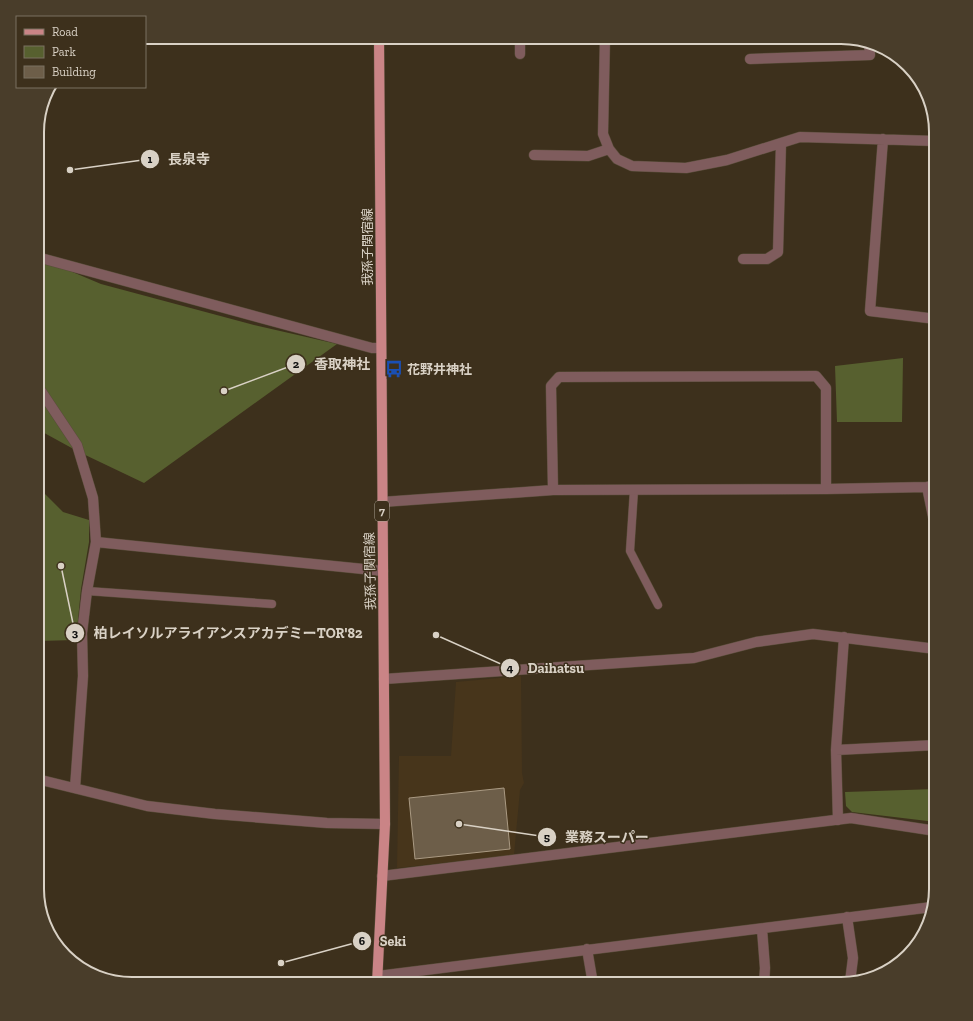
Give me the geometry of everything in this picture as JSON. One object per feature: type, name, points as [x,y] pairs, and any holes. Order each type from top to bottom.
[{"type":"main road","name":"我孫子関宿線","points":[[378,977],[385,824],[379,44]]},
{"type":"street","points":[[520,44],[520,54]]},
{"type":"street","points":[[604,44],[603,134],[609,149],[617,159],[632,166],[686,168],[727,160],[800,137],[929,141]]},
{"type":"street","points":[[750,59],[870,55],[870,50]]},
{"type":"street","points":[[883,139],[870,311],[929,318]]},
{"type":"street","points":[[743,259],[767,259],[778,252],[781,143]]},
{"type":"street","points":[[534,155],[588,156],[609,149]]},
{"type":"street","points":[[44,259],[281,324],[372,348],[381,348]]},
{"type":"street","points":[[552,490],[551,386],[559,377],[816,376],[826,388],[826,489]]},
{"type":"street","points":[[44,396],[77,445],[93,498],[96,542],[87,591],[82,633],[83,676],[75,788]]},
{"type":"street","points":[[382,502],[552,490],[826,489],[929,486]]},
{"type":"street","points":[[96,542],[383,571]]},
{"type":"street","points":[[384,679],[694,658],[756,642],[806,635],[844,637],[929,648]]},
{"type":"street","points":[[838,820],[836,750],[844,637]]},
{"type":"street","points":[[836,750],[929,745]]},
{"type":"street","points":[[44,781],[147,806],[215,814],[327,823],[385,824]]},
{"type":"street","points":[[382,876],[852,818],[929,830]]},
{"type":"street","points":[[398,977],[587,949],[762,929],[846,916],[927,908]]},
{"type":"street","points":[[846,916],[853,958],[851,976]]},
{"type":"street","points":[[762,929],[764,977]]},
{"type":"street","points":[[587,949],[592,977]]},
{"type":"lane","points":[[634,490],[630,551],[658,606]]},
{"type":"lane","points":[[87,591],[272,604]]},
{"type":"shaded area","points":[[521,676],[522,773],[524,783],[520,790],[514,855],[397,868],[399,756],[451,756],[456,682]]},
{"type":"green space","points":[[44,260],[101,284],[254,325],[337,344],[144,483],[79,452],[44,433]]},
{"type":"green space","points":[[903,358],[902,422],[837,422],[835,366]]},
{"type":"green space","points":[[44,493],[63,512],[89,520],[89,542],[81,589],[76,640],[44,641]]},
{"type":"green space","points":[[929,789],[929,821],[852,812],[846,806],[845,792]]},
{"type":"building","points":[[504,788],[510,849],[415,859],[409,798]]},
{"type":"place","name":"長泉寺","points":[[70,170]]},
{"type":"place","name":"花野井神社","points":[[394,369]]},
{"type":"place","name":"香取神社","points":[[224,391]]},
{"type":"place","name":"柏レイソルアライアンスアカデミーTOR'82","points":[[61,566]]},
{"type":"place","name":"Daihatsu","points":[[436,635]]},
{"type":"place","name":"業務スーパー","points":[[459,824]]},
{"type":"place","name":"Seki","points":[[281,963]]}]
